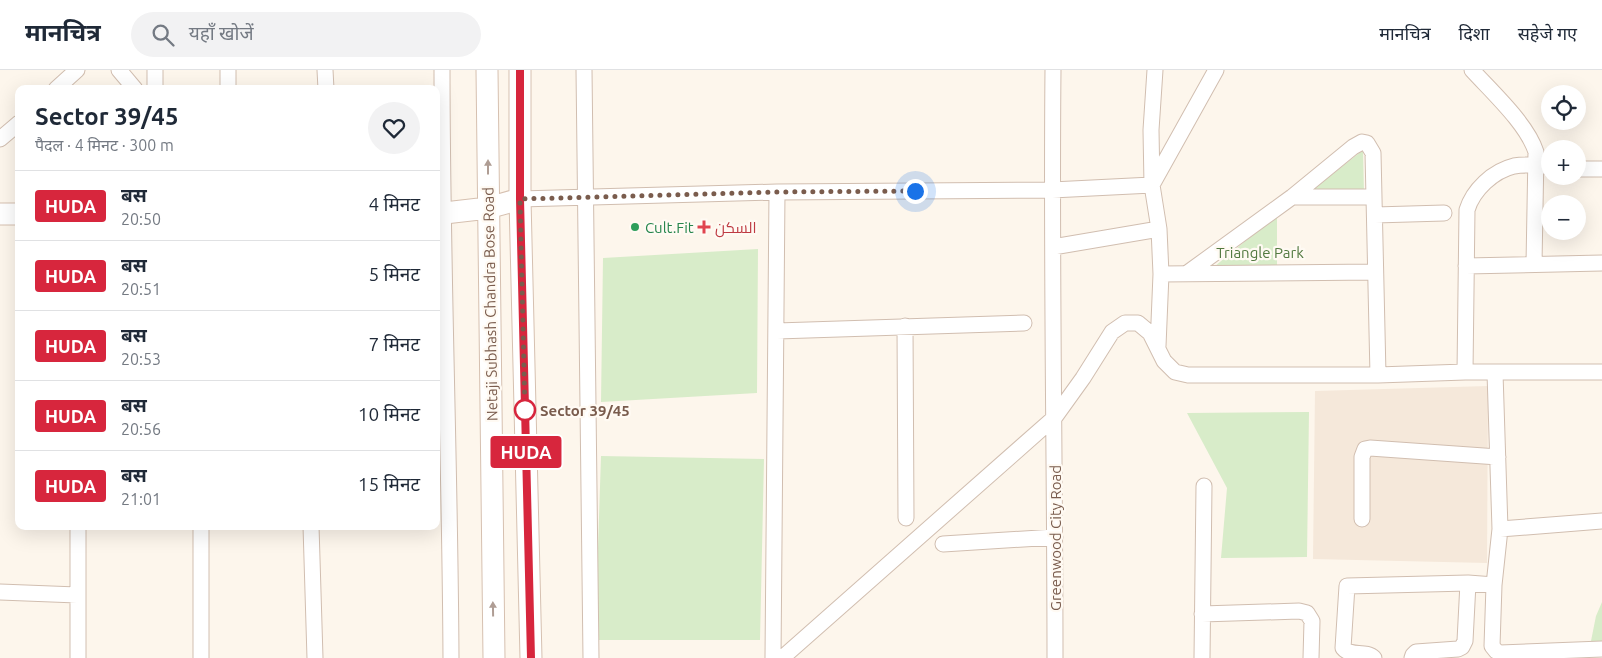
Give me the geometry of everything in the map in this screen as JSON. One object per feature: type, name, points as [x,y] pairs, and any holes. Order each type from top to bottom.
[{"type":"main road","name":"Netaji Subhash Chandra Bose Road","points":[[487,70],[494,658]]},
{"type":"main road","points":[[520,70],[520,199],[531,658]]},
{"type":"main road","points":[[440,214],[488,208],[520,199]]},
{"type":"main road","points":[[0,214],[15,214]]},
{"type":"street","points":[[60,85],[77,70]]},
{"type":"street","points":[[119,70],[132,85]]},
{"type":"street","points":[[155,70],[155,85]]},
{"type":"street","points":[[228,70],[228,85]]},
{"type":"street","points":[[325,70],[326,85]]},
{"type":"street","points":[[440,166],[442,70]]},
{"type":"street","points":[[584,70],[591,658]]},
{"type":"street","name":"Greenwood City Road","points":[[1053,70],[1055,658]]},
{"type":"street","points":[[1154,70],[1151,130],[1152,185],[1159,229],[1161,274],[1158,346]]},
{"type":"street","points":[[1152,185],[1216,70]]},
{"type":"street","points":[[1472,70],[1525,129],[1533,140],[1541,162]]},
{"type":"street","points":[[0,139],[15,126]]},
{"type":"street","points":[[1186,274],[1292,197],[1352,147],[1362,142],[1367,143],[1373,153],[1378,375]]},
{"type":"street","points":[[1465,372],[1467,210],[1471,198],[1485,183],[1514,166],[1541,166]]},
{"type":"street","points":[[1586,169],[1602,169]]},
{"type":"street","points":[[520,199],[777,192],[1052,190],[1152,185]]},
{"type":"street","points":[[1534,264],[1541,185]]},
{"type":"street","points":[[773,658],[777,192]]},
{"type":"street","points":[[1292,197],[1374,197]]},
{"type":"street","points":[[1375,215],[1444,213]]},
{"type":"street","points":[[1053,246],[1159,229]]},
{"type":"street","points":[[1466,266],[1602,263]]},
{"type":"street","points":[[1161,274],[1375,272]]},
{"type":"street","points":[[777,331],[1024,323]]},
{"type":"street","points":[[782,658],[1055,417],[1083,378],[1112,332],[1125,323],[1138,323],[1150,333],[1164,361],[1174,372],[1188,376],[1602,372]]},
{"type":"street","points":[[905,326],[906,518]]},
{"type":"street","points":[[440,331],[450,566],[451,658]]},
{"type":"street","points":[[1495,373],[1500,529],[1494,585],[1492,646],[1500,653],[1559,655],[1602,649]]},
{"type":"street","points":[[1362,519],[1362,457],[1366,449],[1498,457]]},
{"type":"street","points":[[1202,658],[1204,486]]},
{"type":"street","points":[[1500,529],[1602,521]]},
{"type":"street","points":[[78,530],[78,658]]},
{"type":"street","points":[[201,530],[201,658]]},
{"type":"street","points":[[311,530],[315,658]]},
{"type":"street","points":[[943,544],[1055,537]]},
{"type":"street","points":[[1374,658],[1370,654],[1347,652],[1343,648],[1347,586],[1468,583],[1494,585]]},
{"type":"street","points":[[1412,658],[1416,652],[1458,649],[1462,647],[1465,641],[1468,583]]},
{"type":"street","points":[[0,592],[77,595]]},
{"type":"street","points":[[1202,614],[1299,611],[1307,613],[1312,621],[1311,658]]},
{"type":"shaded area","points":[[1488,386],[1487,563],[1313,559],[1315,391]]},
{"type":"green space","points":[[1363,150],[1364,193],[1305,196]]},
{"type":"green space","name":"Triangle Park","points":[[1277,215],[1277,269],[1209,271]]},
{"type":"green space","points":[[758,249],[757,393],[601,402],[603,258]]},
{"type":"green space","points":[[1309,412],[1307,557],[1221,558],[1227,488],[1187,413]]},
{"type":"green space","points":[[601,456],[764,459],[760,640],[595,640]]},
{"type":"green space","points":[[1602,602],[1602,646],[1590,646],[1596,616]]},
{"type":"bus line","name":"HUDA","points":[[520,70],[520,199],[531,658]]},
{"type":"place","name":"Cult.Fit","points":[[635,227]]},
{"type":"place","name":"السكن","points":[[704,227]]},
{"type":"place","name":"Sector 39/45","points":[[525,410]]},
{"type":"route","points":[[525,410],[520,199],[777,192],[915,191]]}]
